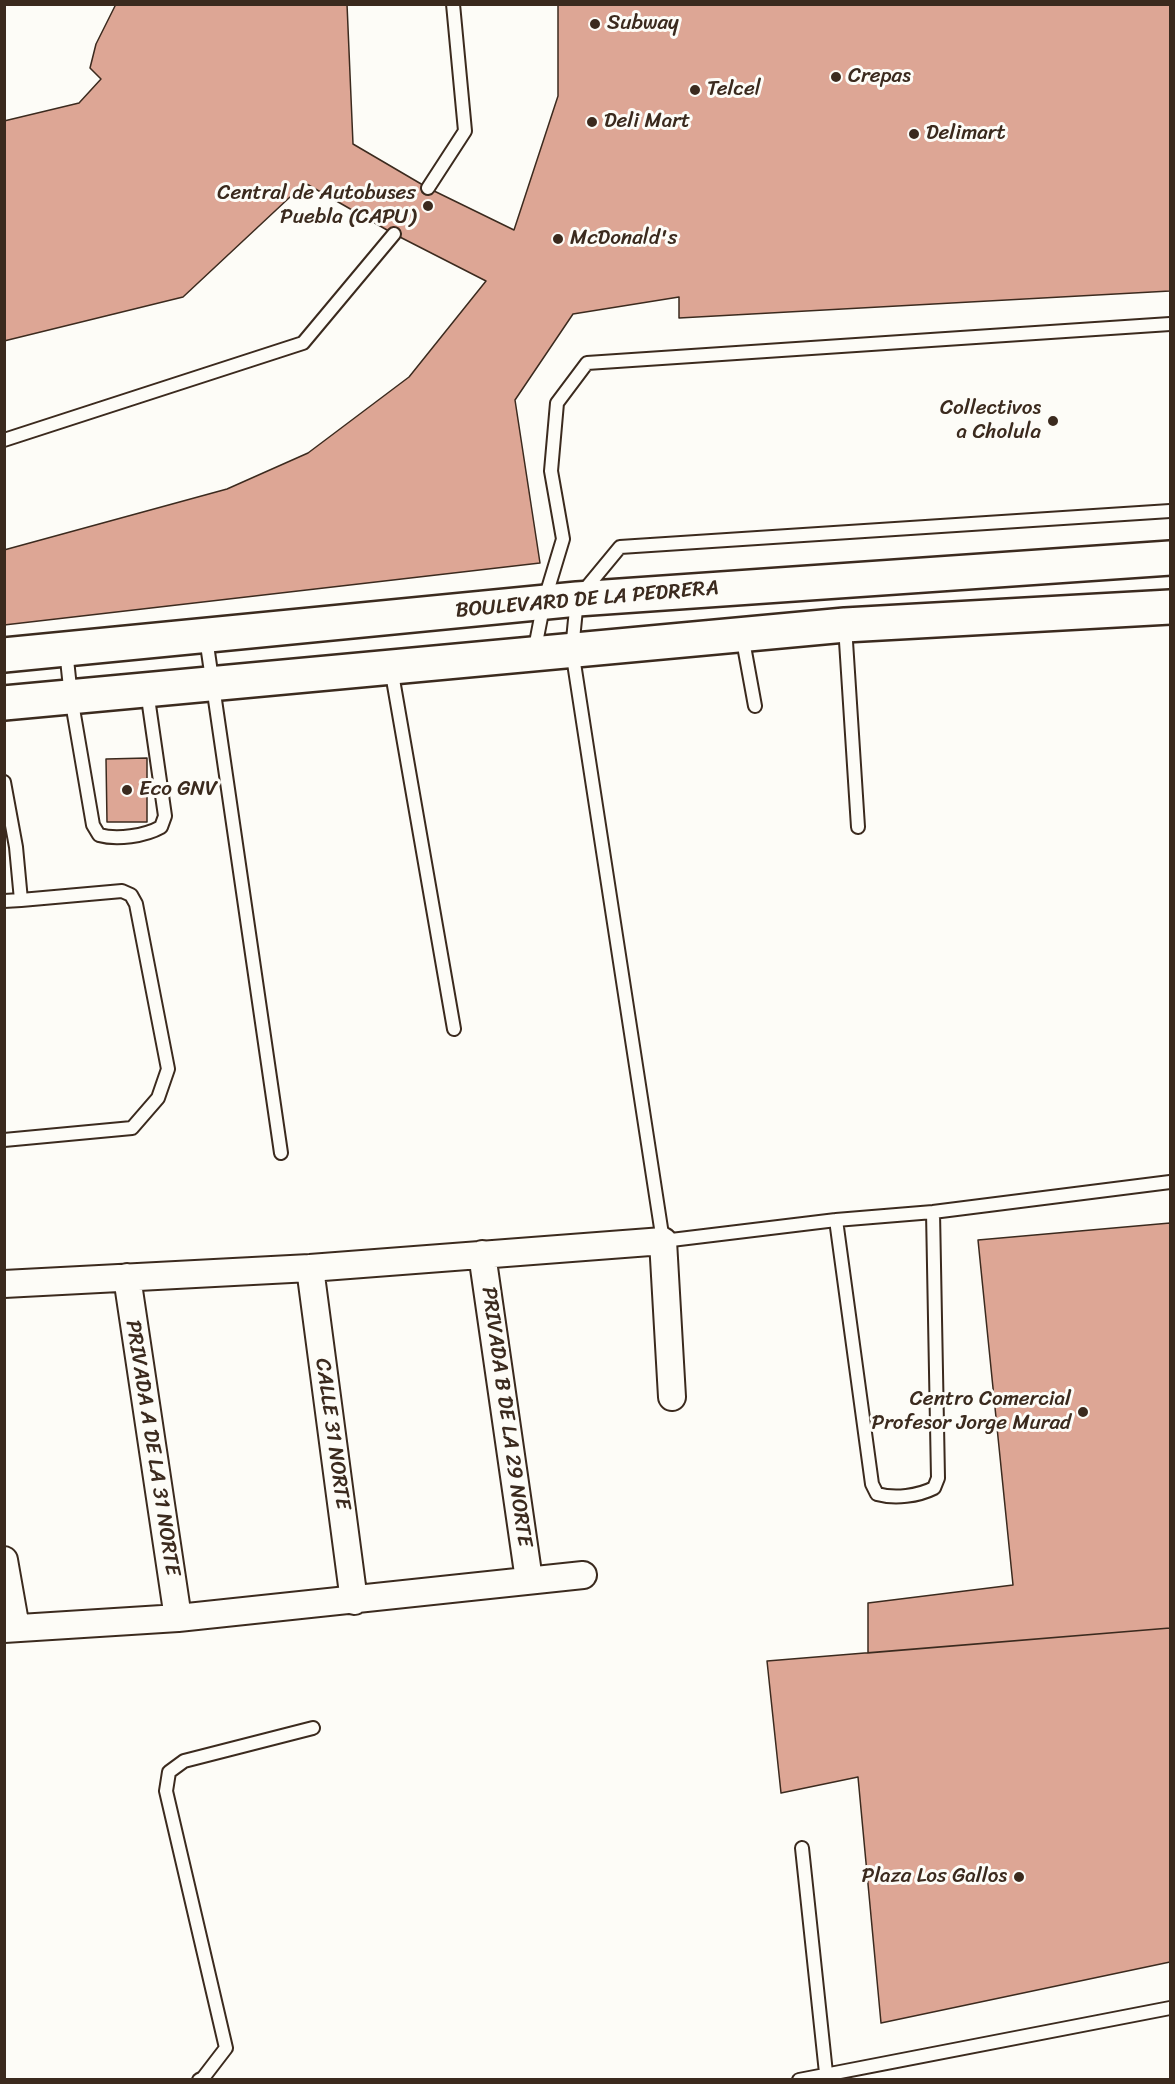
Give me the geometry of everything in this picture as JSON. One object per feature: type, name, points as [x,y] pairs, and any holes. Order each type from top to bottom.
[{"type":"street","name":"BOULEVARD DE LA PEDRERA","points":[[4,655],[577,599],[1170,558]]},
{"type":"street","points":[[4,703],[845,625],[1170,608]]},
{"type":"street","points":[[4,1284],[310,1268],[663,1241],[672,1397]]},
{"type":"street","name":"PRIVADA B DE LA 29 NORTE","points":[[482,1254],[529,1580]]},
{"type":"street","name":"CALLE 31 NORTE","points":[[310,1268],[354,1601]]},
{"type":"street","name":"PRIVADA A DE LA 31 NORTE","points":[[127,1277],[178,1618]]},
{"type":"street","points":[[4,1560],[10,1628],[178,1618],[583,1575]]},
{"type":"lane","points":[[428,188],[465,131],[453,4]]},
{"type":"lane","points":[[4,440],[303,343],[394,234]]},
{"type":"lane","points":[[534,653],[544,602],[563,539],[551,471],[557,403],[587,363],[1170,324]]},
{"type":"lane","points":[[1170,511],[620,547],[577,599],[572,650],[663,1241],[836,1220],[933,1212],[1170,1182]]},
{"type":"lane","points":[[845,625],[858,827]]},
{"type":"lane","points":[[742,634],[754,706]]},
{"type":"lane","points":[[206,635],[281,1153]]},
{"type":"lane","points":[[66,649],[93,825],[99,835],[109,837],[152,832],[161,827],[165,816],[146,689]]},
{"type":"lane","points":[[390,667],[454,1029]]},
{"type":"lane","points":[[4,782],[16,847],[21,900]]},
{"type":"lane","points":[[4,901],[122,891],[131,895],[136,904],[168,1069],[158,1098],[132,1128],[4,1140]]},
{"type":"lane","points":[[836,1220],[872,1484],[877,1494],[888,1497],[925,1493],[934,1488],[938,1478],[933,1212]]},
{"type":"lane","points":[[199,2079],[203,2078],[226,2048],[166,1791],[169,1772],[184,1761],[313,1728]]},
{"type":"lane","points":[[802,1848],[826,2073]]},
{"type":"lane","points":[[799,2079],[1170,2008]]},
{"type":"building","points":[[116,4],[347,4],[353,144],[428,188],[514,230],[558,96],[558,4],[1170,4],[1170,291],[679,318],[679,297],[573,314],[515,400],[540,563],[4,625],[4,550],[227,489],[308,453],[409,377],[486,281],[394,234],[305,183],[183,297],[4,341],[4,121],[79,103],[101,79],[90,68],[96,44]]},
{"type":"building","name":"Eco GNV","points":[[147,758],[147,822],[107,822],[106,759]]},
{"type":"building","name":"Centro Comercial Profesor Jorge Murad","points":[[1170,1223],[1170,1628],[868,1653],[868,1603],[1013,1585],[978,1240]]},
{"type":"building","name":"Plaza Los Gallos","points":[[1170,1628],[1170,1962],[881,2023],[858,1777],[781,1793],[767,1661]]},
{"type":"place","name":"Subway","points":[[595,24]]},
{"type":"place","name":"Crepas","points":[[836,77]]},
{"type":"place","name":"Telcel","points":[[695,90]]},
{"type":"place","name":"Deli Mart","points":[[592,122]]},
{"type":"place","name":"Delimart","points":[[914,134]]},
{"type":"place","name":"Central de Autobuses Puebla (CAPU)","points":[[428,206]]},
{"type":"place","name":"McDonald's","points":[[558,239]]},
{"type":"place","name":"Collectivos a Cholula","points":[[1053,421]]},
{"type":"place","name":"Eco GNV","points":[[127,790]]},
{"type":"place","name":"Centro Comercial Profesor Jorge Murad","points":[[1083,1412]]},
{"type":"place","name":"Plaza Los Gallos","points":[[1019,1877]]}]
